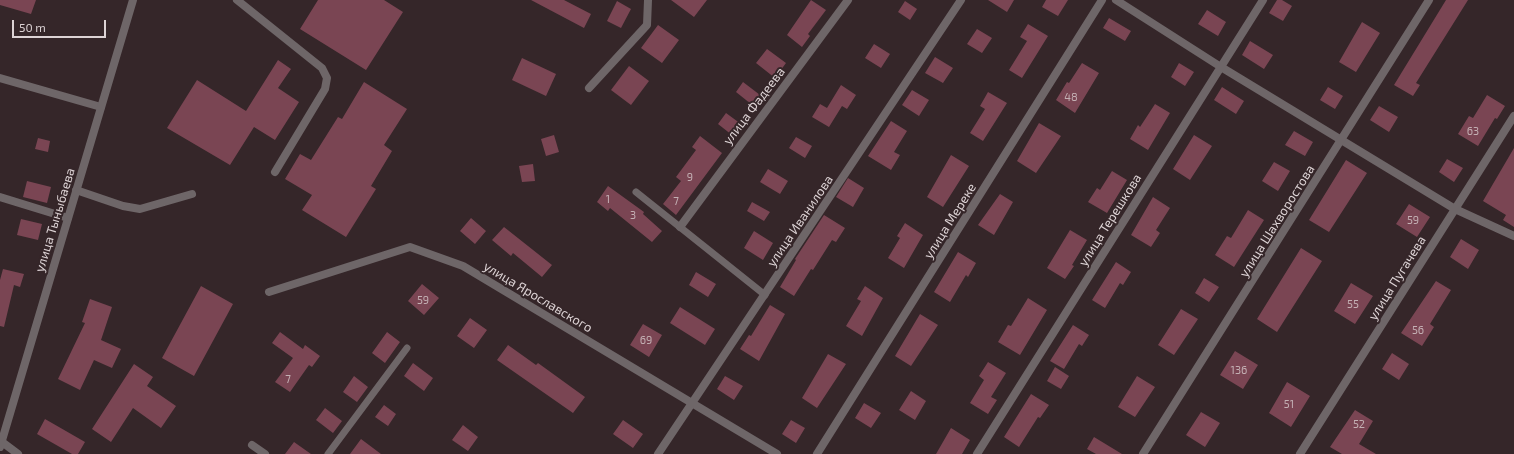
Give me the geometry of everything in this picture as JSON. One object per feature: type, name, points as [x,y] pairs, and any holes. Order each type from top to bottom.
[{"type":"street","name":"улица Тыныбаева","points":[[1,444],[133,0]]},
{"type":"street","points":[[237,0],[322,68],[327,78],[325,89],[275,172]]},
{"type":"street","points":[[589,88],[647,25],[648,0]]},
{"type":"street","name":"улица Фадеева","points":[[680,227],[848,0]]},
{"type":"street","name":"улица Иванилова","points":[[658,454],[693,404],[961,0]]},
{"type":"street","name":"улица Мереке","points":[[817,454],[1102,0]]},
{"type":"street","points":[[1116,0],[1221,67],[1455,209],[1514,236]]},
{"type":"street","name":"улица Терешкова","points":[[978,454],[1263,0]]},
{"type":"street","name":"улица Шахворостова","points":[[1143,454],[1343,140],[1429,0]]},
{"type":"street","points":[[0,78],[101,107]]},
{"type":"street","name":"улица Пугачева","points":[[1300,454],[1514,116]]},
{"type":"street","points":[[76,190],[123,206],[140,209],[192,194]]},
{"type":"street","points":[[0,197],[68,218]]},
{"type":"street","name":"улица Ярославского","points":[[269,292],[410,247],[463,266],[777,454]]},
{"type":"street","points":[[1,444],[18,454]]},
{"type":"street","points":[[252,445],[265,454]]},
{"type":"lane","points":[[636,192],[765,295]]},
{"type":"lane","points":[[328,454],[407,348]]},
{"type":"building","points":[[0,0],[36,0],[31,14],[0,5]]},
{"type":"building","points":[[318,0],[384,0],[403,12],[366,70],[300,29]]},
{"type":"building","points":[[531,0],[564,0],[591,14],[584,28]]},
{"type":"building","points":[[671,0],[707,0],[694,17]]},
{"type":"building","points":[[811,0],[826,10],[808,34],[810,36],[802,47],[787,35]]},
{"type":"building","points":[[988,0],[1014,0],[1007,12]]},
{"type":"building","points":[[1046,0],[1068,0],[1058,16],[1042,7]]},
{"type":"building","points":[[1277,0],[1282,0],[1292,6],[1283,21],[1269,13]]},
{"type":"building","points":[[1446,0],[1468,0],[1416,83],[1420,85],[1413,96],[1394,85]]},
{"type":"building","points":[[617,1],[631,9],[621,28],[607,21]]},
{"type":"building","points":[[905,1],[917,9],[910,20],[898,12]]},
{"type":"building","points":[[1207,10],[1226,22],[1218,36],[1198,24]]},
{"type":"building","points":[[1109,18],[1131,31],[1125,41],[1103,28]]},
{"type":"building","points":[[1362,22],[1380,33],[1356,72],[1339,62]]},
{"type":"building","points":[[1028,24],[1048,36],[1022,78],[1009,70],[1027,41],[1020,37]]},
{"type":"building","points":[[658,25],[679,40],[662,63],[641,48]]},
{"type":"building","points":[[977,29],[992,38],[982,53],[967,44]]},
{"type":"building","points":[[1250,41],[1273,55],[1264,69],[1242,55]]},
{"type":"building","points":[[874,44],[890,54],[881,68],[865,58]]},
{"type":"building","points":[[767,49],[786,63],[775,78],[756,63]]},
{"type":"building","points":[[935,57],[953,68],[943,83],[925,73]]},
{"type":"building","points":[[522,58],[556,74],[546,96],[512,80]]},
{"type":"building","points":[[278,60],[291,69],[278,88],[299,102],[275,140],[254,127],[230,165],[167,128],[197,80],[246,111]]},
{"type":"building","points":[[1082,63],[1099,73],[1075,113],[1056,100],[1067,82],[1069,83]]},
{"type":"building","points":[[1179,63],[1194,72],[1185,86],[1171,77]]},
{"type":"building","points":[[629,66],[649,81],[631,105],[611,90]]},
{"type":"building","points":[[364,82],[407,109],[384,145],[392,151],[371,186],[376,189],[346,237],[302,210],[312,195],[285,179],[300,154],[311,160],[338,117],[342,119]]},
{"type":"building","points":[[743,82],[764,98],[756,108],[736,92]]},
{"type":"building","points":[[841,85],[856,95],[847,109],[842,106],[829,127],[812,117],[820,104],[827,108]]},
{"type":"building","points":[[1222,87],[1244,101],[1236,114],[1214,100]]},
{"type":"building","points":[[1328,87],[1343,96],[1335,109],[1320,100]]},
{"type":"building","points":[[912,90],[929,100],[919,116],[902,105]]},
{"type":"building","points":[[988,92],[1007,103],[983,141],[970,133],[985,109],[980,106]]},
{"type":"building","points":[[1487,95],[1505,106],[1497,119],[1495,118],[1478,146],[1458,134],[1469,116],[1473,118]]},
{"type":"building","points":[[1155,104],[1170,113],[1148,150],[1130,139],[1138,125],[1140,127]]},
{"type":"building","points":[[1379,106],[1398,117],[1389,132],[1370,120]]},
{"type":"building","points":[[726,113],[741,124],[732,135],[718,124]]},
{"type":"building","points":[[891,121],[907,131],[894,152],[900,155],[891,170],[868,156]]},
{"type":"building","points":[[1039,123],[1061,136],[1036,173],[1017,161]]},
{"type":"building","points":[[1294,131],[1313,142],[1305,156],[1285,145]]},
{"type":"building","points":[[554,135],[559,152],[546,156],[541,139]]},
{"type":"building","points":[[1194,135],[1212,146],[1190,180],[1173,169]]},
{"type":"building","points":[[700,136],[722,153],[676,215],[663,204],[681,181],[676,177],[696,150],[692,147]]},
{"type":"building","points":[[796,137],[812,146],[805,158],[789,148]]},
{"type":"building","points":[[38,138],[50,141],[48,152],[35,149]]},
{"type":"building","points":[[1514,148],[1514,227],[1503,220],[1506,215],[1483,201]]},
{"type":"building","points":[[951,155],[969,166],[943,207],[927,197]]},
{"type":"building","points":[[1447,159],[1463,168],[1454,182],[1439,172]]},
{"type":"building","points":[[1346,160],[1367,173],[1329,232],[1309,220]]},
{"type":"building","points":[[1274,162],[1290,171],[1278,191],[1262,181]]},
{"type":"building","points":[[533,164],[535,181],[522,182],[519,166]]},
{"type":"building","points":[[768,169],[788,181],[780,194],[760,182]]},
{"type":"building","points":[[1112,171],[1127,180],[1107,213],[1088,202],[1097,188],[1100,190]]},
{"type":"building","points":[[848,178],[864,188],[853,207],[836,197]]},
{"type":"building","points":[[27,181],[51,187],[47,203],[23,197]]},
{"type":"building","points":[[608,186],[644,212],[643,214],[662,231],[652,242],[610,208],[608,211],[597,202]]},
{"type":"building","points":[[1000,194],[1013,202],[994,235],[978,225]]},
{"type":"building","points":[[1153,197],[1170,208],[1156,230],[1160,233],[1151,247],[1131,235]]},
{"type":"building","points":[[752,202],[770,212],[764,221],[747,211]]},
{"type":"building","points":[[1409,204],[1430,217],[1417,237],[1396,224]]},
{"type":"building","points":[[1248,210],[1264,220],[1234,267],[1215,255],[1227,236],[1231,238]]},
{"type":"building","points":[[824,215],[845,228],[836,242],[832,240],[794,296],[780,287],[796,260],[795,259]]},
{"type":"building","points":[[471,218],[486,231],[475,244],[460,231]]},
{"type":"building","points":[[21,219],[42,224],[38,240],[17,235]]},
{"type":"building","points":[[905,223],[923,235],[904,268],[888,258],[900,238],[897,236]]},
{"type":"building","points":[[504,227],[552,265],[542,277],[513,253],[511,256],[492,240]]},
{"type":"building","points":[[1070,230],[1087,240],[1072,265],[1074,266],[1065,279],[1047,268]]},
{"type":"building","points":[[754,231],[773,243],[763,260],[744,248]]},
{"type":"building","points":[[1461,239],[1479,250],[1468,269],[1450,257]]},
{"type":"building","points":[[1301,248],[1322,261],[1277,332],[1257,319]]},
{"type":"building","points":[[958,252],[976,263],[968,277],[966,275],[950,302],[934,292]]},
{"type":"building","points":[[1116,262],[1131,272],[1123,285],[1120,283],[1105,308],[1092,300]]},
{"type":"building","points":[[3,269],[24,274],[20,287],[14,285],[4,327],[0,326],[0,280]]},
{"type":"building","points":[[696,272],[716,284],[708,297],[689,285]]},
{"type":"building","points":[[1204,278],[1219,287],[1209,302],[1195,293]]},
{"type":"building","points":[[1436,281],[1451,290],[1430,324],[1434,327],[1422,346],[1401,333]]},
{"type":"building","points":[[1351,283],[1373,296],[1355,324],[1334,311]]},
{"type":"building","points":[[422,284],[439,298],[424,315],[408,301]]},
{"type":"building","points":[[201,286],[233,304],[194,376],[162,358]]},
{"type":"building","points":[[865,286],[883,298],[862,336],[846,326],[861,301],[857,299]]},
{"type":"building","points":[[1028,298],[1047,310],[1020,355],[998,342],[1008,325],[1011,326]]},
{"type":"building","points":[[90,299],[112,307],[101,340],[121,349],[112,368],[94,360],[80,390],[58,379],[85,323],[82,322]]},
{"type":"building","points":[[770,305],[785,314],[759,361],[740,349],[749,335],[751,336]]},
{"type":"building","points":[[680,307],[715,329],[705,345],[670,323]]},
{"type":"building","points":[[1181,309],[1198,319],[1174,355],[1158,345]]},
{"type":"building","points":[[920,314],[938,325],[911,366],[895,356]]},
{"type":"building","points":[[470,318],[487,330],[474,348],[457,336]]},
{"type":"building","points":[[643,324],[662,335],[649,357],[630,345]]},
{"type":"building","points":[[1073,325],[1089,335],[1082,346],[1079,344],[1064,369],[1050,361]]},
{"type":"building","points":[[280,332],[303,349],[305,345],[320,356],[312,367],[309,365],[290,392],[275,382],[293,358],[272,343]]},
{"type":"building","points":[[387,332],[400,342],[385,363],[372,353]]},
{"type":"building","points":[[508,345],[536,365],[538,363],[585,397],[573,413],[497,360]]},
{"type":"building","points":[[1235,351],[1258,365],[1243,389],[1220,375]]},
{"type":"building","points":[[1392,353],[1409,364],[1399,380],[1382,369]]},
{"type":"building","points":[[828,354],[846,364],[817,408],[802,398]]},
{"type":"building","points":[[988,362],[1006,373],[991,397],[997,400],[988,414],[970,403],[984,380],[979,376]]},
{"type":"building","points":[[413,363],[433,378],[424,391],[404,376]]},
{"type":"building","points":[[134,364],[153,377],[147,386],[176,406],[161,428],[133,408],[111,442],[92,429]]},
{"type":"building","points":[[1055,367],[1069,376],[1061,389],[1047,381]]},
{"type":"building","points":[[354,376],[368,387],[357,402],[343,392]]},
{"type":"building","points":[[725,376],[743,386],[734,400],[717,389]]},
{"type":"building","points":[[1137,376],[1155,387],[1135,417],[1118,407]]},
{"type":"building","points":[[1287,382],[1310,396],[1291,427],[1269,413]]},
{"type":"building","points":[[911,391],[926,401],[915,420],[899,410]]},
{"type":"building","points":[[1031,394],[1049,405],[1040,418],[1038,417],[1019,447],[1004,437]]},
{"type":"building","points":[[864,403],[881,413],[871,428],[855,418]]},
{"type":"building","points":[[384,405],[396,414],[388,426],[375,417]]},
{"type":"building","points":[[325,408],[342,421],[333,433],[316,420]]},
{"type":"building","points":[[1355,410],[1373,421],[1359,444],[1376,454],[1342,454],[1330,447]]},
{"type":"building","points":[[1201,412],[1220,423],[1205,447],[1186,435]]},
{"type":"building","points":[[45,419],[85,442],[78,454],[72,454],[37,434]]},
{"type":"building","points":[[623,420],[643,434],[633,448],[613,434]]},
{"type":"building","points":[[791,420],[805,428],[796,443],[782,434]]},
{"type":"building","points":[[463,425],[478,437],[468,451],[452,440]]},
{"type":"building","points":[[951,428],[970,440],[962,454],[936,454]]},
{"type":"building","points":[[1094,437],[1122,454],[1096,454],[1087,449]]},
{"type":"building","points":[[361,439],[381,454],[350,454]]},
{"type":"building","points":[[294,442],[311,454],[285,454]]}]
